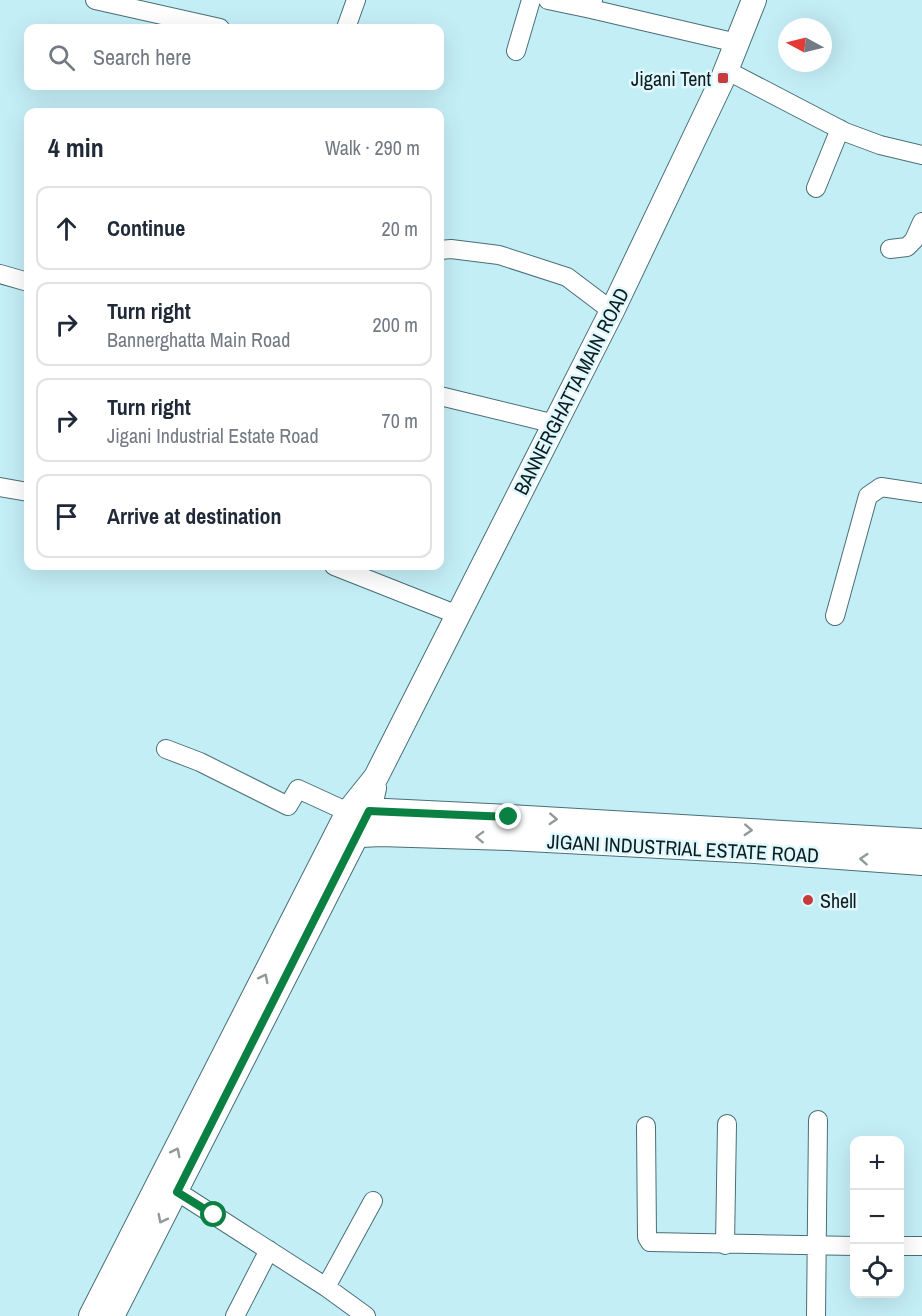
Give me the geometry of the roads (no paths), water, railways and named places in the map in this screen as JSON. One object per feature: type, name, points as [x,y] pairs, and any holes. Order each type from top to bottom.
[{"type":"main road","name":"BANNERGHATTA MAIN ROAD","points":[[112,1316],[169,1186],[612,311],[726,70],[754,0]]},
{"type":"main road","name":"JIGANI INDUSTRIAL ESTATE ROAD","points":[[352,824],[715,828],[922,841]]},
{"type":"main road","name":"JIGANI INDUSTRIAL ESTATE ROAD","points":[[352,824],[508,838],[922,862]]},
{"type":"main road","name":"BANNERGHATTA MAIN ROAD","points":[[91,1316],[169,1186]]},
{"type":"street","points":[[95,0],[202,24]]},
{"type":"street","points":[[347,24],[356,0]]},
{"type":"street","points":[[516,51],[531,0]]},
{"type":"street","points":[[548,0],[592,5],[737,43]]},
{"type":"street","points":[[726,70],[840,129],[880,145],[922,155]]},
{"type":"street","points":[[816,188],[840,129]]},
{"type":"street","points":[[890,249],[907,248],[915,240],[922,222]]},
{"type":"street","points":[[444,250],[499,255],[567,277],[612,311]]},
{"type":"street","points":[[0,274],[24,281]]},
{"type":"street","points":[[444,397],[555,424]]},
{"type":"street","points":[[0,487],[24,491]]},
{"type":"street","points":[[835,616],[868,496],[881,487],[922,493]]},
{"type":"street","points":[[344,570],[458,615]]},
{"type":"street","points":[[166,748],[200,762],[288,806],[298,789],[352,824]]},
{"type":"street","points":[[816,1316],[818,1120]]},
{"type":"street","points":[[725,1245],[727,1124]]},
{"type":"street","points":[[646,1126],[648,1240],[654,1243],[850,1246]]},
{"type":"street","points":[[169,1186],[326,1287],[366,1316]]},
{"type":"street","points":[[326,1287],[373,1200]]},
{"type":"street","points":[[904,1246],[922,1246]]},
{"type":"street","points":[[235,1316],[269,1250]]},
{"type":"place","name":"Jigani Tent","points":[[723,78]]},
{"type":"place","name":"Shell","points":[[808,900]]}]
